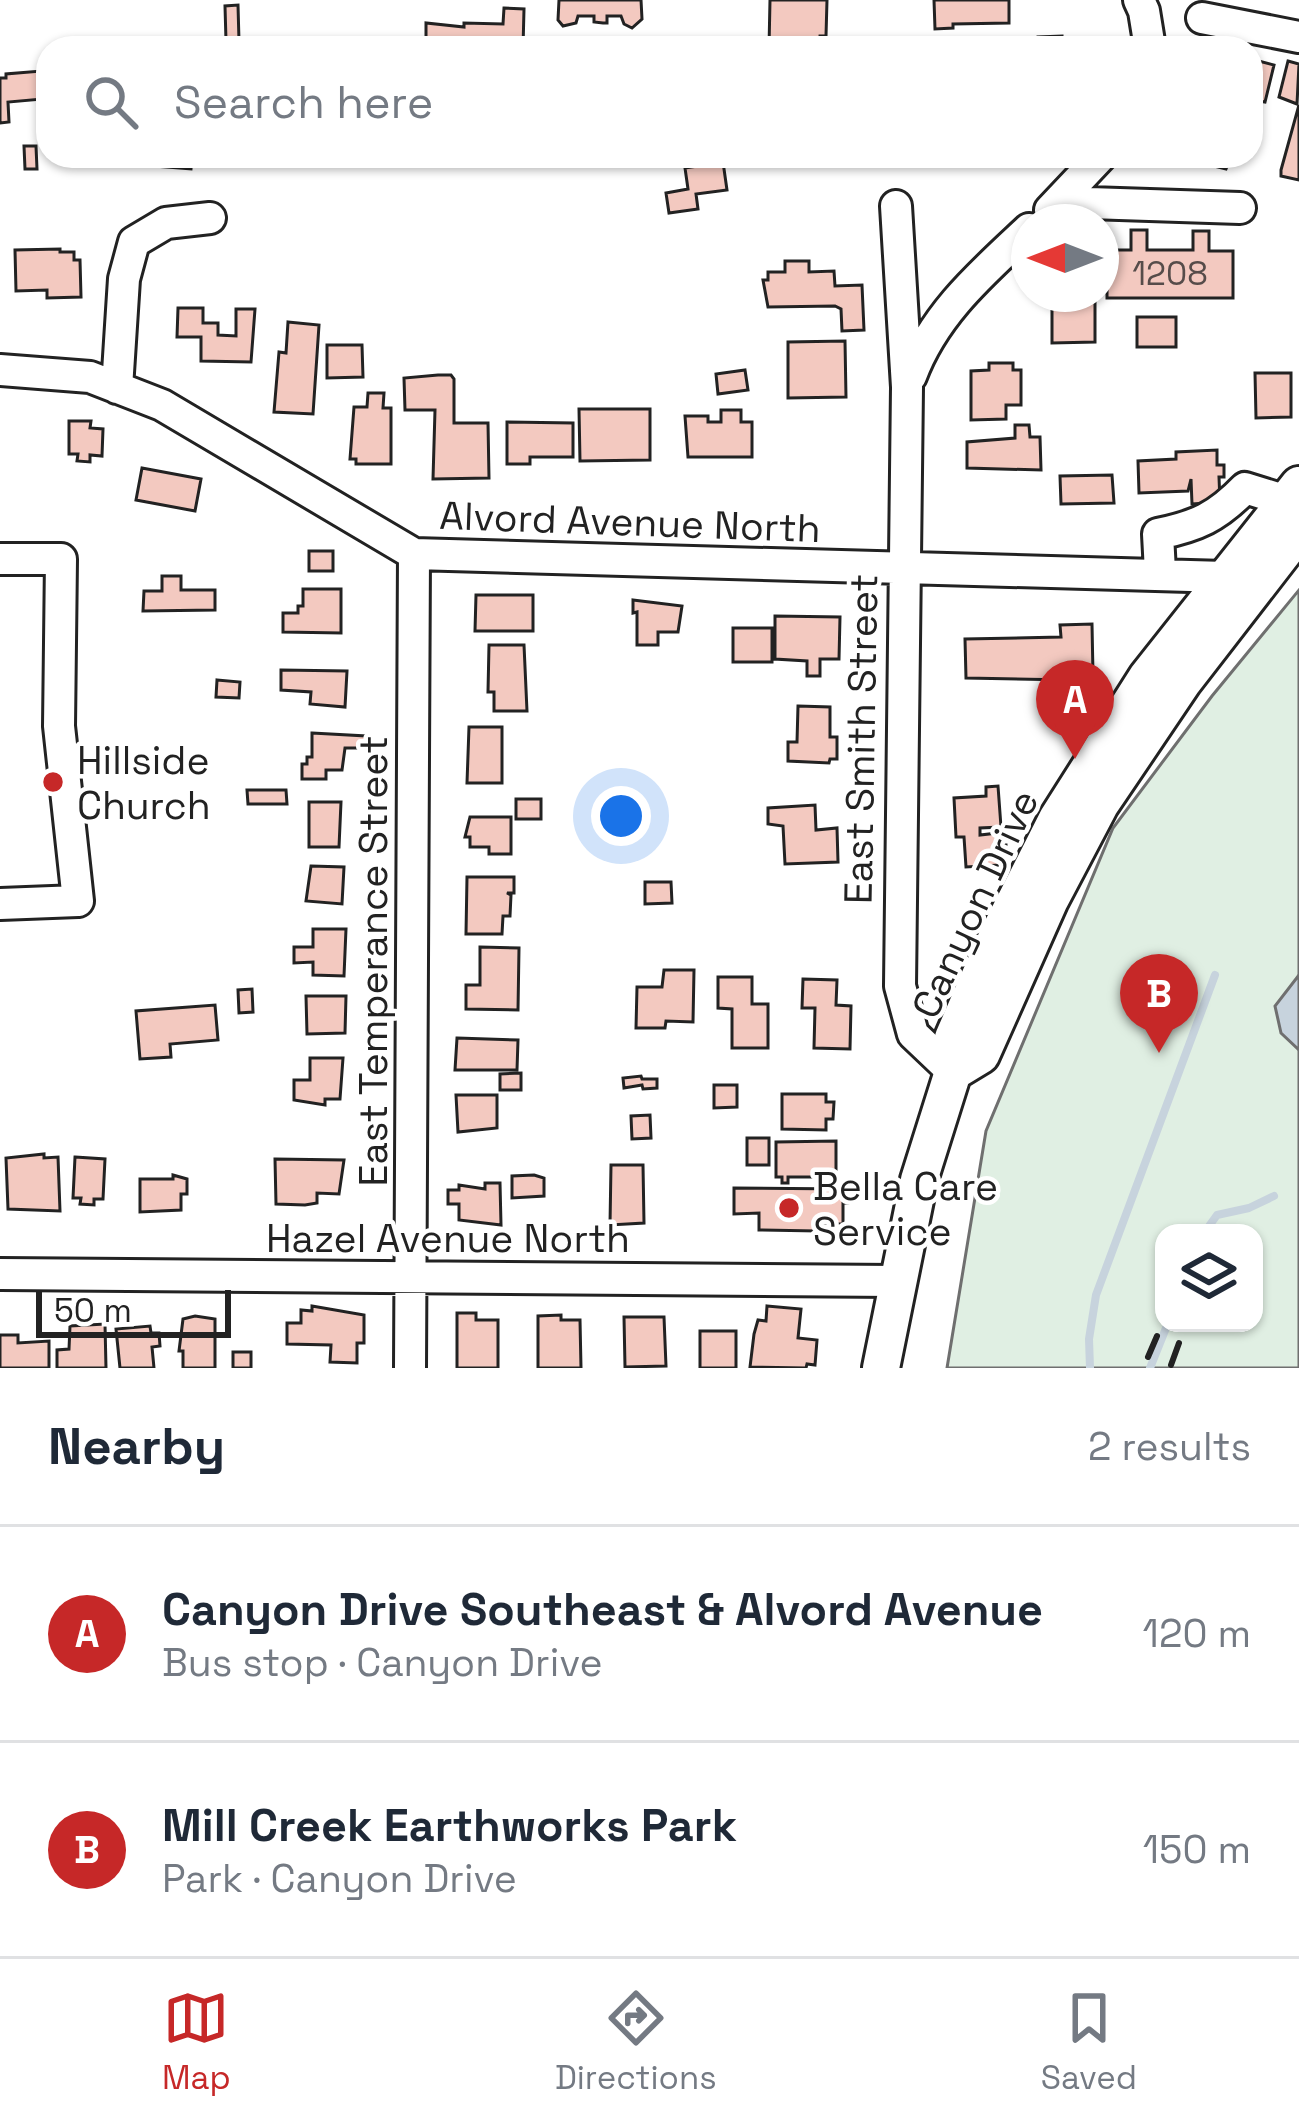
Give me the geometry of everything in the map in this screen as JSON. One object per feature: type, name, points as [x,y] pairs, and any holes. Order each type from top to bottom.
[{"type":"main road","name":"Canyon Drive","points":[[896,1281],[919,1180],[953,1072],[953,1038],[1058,819],[1147,676],[1225,577],[1295,506]]},
{"type":"main road","name":"Canyon Drive","points":[[953,1072],[981,1055],[1050,900],[1100,805],[1295,506]]},
{"type":"main road","points":[[881,1368],[896,1281]]},
{"type":"street","points":[[1138,0],[1148,36]]},
{"type":"street","points":[[1202,18],[1299,37]]},
{"type":"street","points":[[1056,204],[1090,168]]},
{"type":"street","name":"East Smith Street","points":[[896,206],[907,387],[899,986],[913,1034],[953,1072]]},
{"type":"street","points":[[1119,211],[1240,208]]},
{"type":"street","points":[[117,388],[124,279],[134,242],[166,223],[210,218]]},
{"type":"street","name":"East Smith Street","points":[[907,387],[935,325],[1011,247]]},
{"type":"street","name":"Alvord Avenue North","points":[[0,370],[90,377],[162,405],[414,554],[1225,577]]},
{"type":"street","points":[[1160,572],[1158,534],[1196,526],[1245,488],[1295,506]]},
{"type":"street","name":"East Temperance Street","points":[[410,1368],[414,554]]},
{"type":"street","points":[[0,559],[61,559],[59,726],[78,901],[0,904]]},
{"type":"street","name":"Hazel Avenue North","points":[[0,1274],[896,1281]]},
{"type":"green space","points":[[1299,590],[1299,1368],[947,1368],[986,1131],[1113,828]]},
{"type":"shaded area","points":[[1299,975],[1299,1050],[1281,1033],[1275,1006]]},
{"type":"building","points":[[559,0],[641,0],[642,19],[632,28],[621,16],[607,16],[603,23],[594,22],[594,16],[578,16],[576,23],[563,26],[558,20]]},
{"type":"building","points":[[770,0],[827,0],[826,36],[769,36]]},
{"type":"building","points":[[934,0],[1009,0],[1009,23],[935,29]]},
{"type":"building","points":[[238,5],[239,36],[226,36],[225,6]]},
{"type":"building","points":[[504,8],[524,9],[523,36],[426,36],[426,23],[503,24]]},
{"type":"building","points":[[1288,61],[1299,64],[1297,104],[1279,97]]},
{"type":"building","points":[[1263,62],[1274,65],[1263,102]]},
{"type":"building","points":[[36,71],[36,100],[8,102],[9,122],[0,123],[0,78]]},
{"type":"building","points":[[1299,105],[1299,180],[1281,176],[1281,170]]},
{"type":"building","points":[[24,146],[36,146],[37,169],[25,169]]},
{"type":"building","points":[[685,168],[724,168],[727,190],[696,194],[698,209],[669,213],[666,193],[688,189]]},
{"type":"building","points":[[1131,230],[1147,230],[1147,250],[1193,250],[1193,231],[1209,231],[1209,251],[1233,251],[1233,298],[1119,298],[1119,250],[1131,250]]},
{"type":"building","points":[[15,250],[74,252],[74,260],[80,260],[81,297],[47,298],[47,290],[16,291]]},
{"type":"building","points":[[785,261],[809,261],[809,272],[834,271],[835,286],[862,285],[864,330],[842,331],[841,309],[835,306],[768,307],[763,280],[768,280],[768,272],[785,272]]},
{"type":"building","points":[[178,308],[203,308],[203,323],[218,323],[218,335],[236,336],[236,309],[255,309],[251,362],[201,361],[201,337],[177,337]]},
{"type":"building","points":[[1052,312],[1095,312],[1095,342],[1052,343]]},
{"type":"building","points":[[1137,317],[1176,317],[1176,347],[1137,347]]},
{"type":"building","points":[[288,322],[319,325],[313,414],[274,412],[279,352],[286,353]]},
{"type":"building","points":[[845,341],[846,397],[788,398],[788,342]]},
{"type":"building","points":[[327,345],[362,345],[363,377],[327,378]]},
{"type":"building","points":[[989,363],[1013,363],[1013,370],[1021,370],[1021,405],[1006,405],[1006,419],[971,420],[971,371],[989,370]]},
{"type":"building","points":[[745,370],[748,390],[718,394],[716,374]]},
{"type":"building","points":[[1255,373],[1291,373],[1291,417],[1256,418]]},
{"type":"building","points":[[451,375],[454,423],[488,423],[489,478],[433,479],[435,410],[405,410],[404,378]]},
{"type":"building","points":[[368,393],[384,393],[383,408],[391,408],[391,464],[356,464],[356,459],[350,459],[354,407],[367,407]]},
{"type":"building","points":[[579,409],[650,409],[650,460],[580,461]]},
{"type":"building","points":[[721,410],[741,410],[741,422],[752,422],[752,457],[688,457],[685,416],[708,416],[708,422],[721,422]]},
{"type":"building","points":[[69,421],[91,421],[90,428],[103,429],[102,456],[90,455],[90,462],[77,461],[78,454],[69,454]]},
{"type":"building","points":[[507,422],[573,423],[573,457],[530,457],[530,464],[507,464]]},
{"type":"building","points":[[1015,425],[1029,425],[1030,437],[1040,437],[1041,470],[967,468],[967,442],[1015,438]]},
{"type":"building","points":[[1217,450],[1217,465],[1224,465],[1224,477],[1219,477],[1220,502],[1192,504],[1191,479],[1188,491],[1139,493],[1138,461],[1176,459],[1176,452]]},
{"type":"building","points":[[142,468],[201,479],[195,511],[136,500]]},
{"type":"building","points":[[1112,475],[1114,503],[1061,504],[1060,476]]},
{"type":"building","points":[[309,551],[333,551],[333,571],[309,571]]},
{"type":"building","points":[[162,576],[181,576],[181,590],[215,590],[215,610],[143,611],[144,591],[162,591]]},
{"type":"building","points":[[303,589],[341,589],[341,633],[283,632],[283,613],[298,613]]},
{"type":"building","points":[[476,595],[533,595],[533,631],[475,631]]},
{"type":"building","points":[[633,600],[682,606],[678,632],[658,632],[658,645],[637,645]]},
{"type":"building","points":[[775,616],[840,617],[839,659],[820,659],[820,676],[807,676],[807,661],[775,659]]},
{"type":"building","points":[[1092,624],[1093,675],[1069,675],[1069,680],[966,678],[965,639],[1061,637],[1060,625]]},
{"type":"building","points":[[733,628],[772,628],[772,662],[733,662]]},
{"type":"building","points":[[489,645],[524,645],[527,711],[494,711],[494,692],[488,692]]},
{"type":"building","points":[[281,670],[347,671],[345,707],[310,704],[311,692],[281,690]]},
{"type":"building","points":[[217,680],[240,682],[239,698],[216,697]]},
{"type":"building","points":[[798,706],[830,707],[830,737],[837,737],[837,759],[829,763],[788,761],[788,742],[797,742]]},
{"type":"building","points":[[469,727],[502,727],[502,783],[467,783]]},
{"type":"building","points":[[312,733],[366,736],[366,748],[345,748],[342,770],[326,770],[326,779],[302,779],[302,764],[312,757]]},
{"type":"building","points":[[998,786],[1001,827],[980,828],[980,835],[998,833],[999,845],[1006,845],[1006,856],[1000,856],[1000,865],[966,867],[964,837],[956,837],[954,798],[986,796],[986,787]]},
{"type":"building","points":[[247,790],[286,790],[287,804],[248,804]]},
{"type":"building","points":[[516,799],[541,799],[541,819],[516,819]]},
{"type":"building","points":[[309,802],[341,802],[339,847],[309,847]]},
{"type":"building","points":[[815,805],[816,830],[837,828],[838,862],[785,864],[783,826],[768,824],[768,808]]},
{"type":"building","points":[[470,817],[511,817],[511,854],[489,854],[489,847],[470,847],[470,837],[465,837]]},
{"type":"building","points":[[311,866],[344,867],[342,904],[306,901]]},
{"type":"building","points":[[467,877],[514,877],[514,893],[507,893],[511,895],[510,916],[503,916],[502,934],[466,934]]},
{"type":"building","points":[[645,882],[671,882],[672,903],[645,904]]},
{"type":"building","points":[[313,929],[346,929],[344,976],[313,975],[313,962],[294,963],[294,947],[313,947]]},
{"type":"building","points":[[480,947],[519,948],[518,1010],[466,1009],[466,985],[480,985]]},
{"type":"building","points":[[664,970],[694,970],[693,1022],[666,1021],[665,1028],[636,1028],[637,987],[662,987]]},
{"type":"building","points":[[718,977],[752,977],[752,1004],[768,1004],[768,1048],[732,1048],[732,1009],[718,1008]]},
{"type":"building","points":[[803,979],[837,980],[836,1005],[851,1006],[850,1049],[814,1048],[815,1008],[802,1008]]},
{"type":"building","points":[[252,989],[253,1012],[239,1013],[238,990]]},
{"type":"building","points":[[306,996],[346,996],[345,1033],[307,1034]]},
{"type":"building","points":[[215,1005],[218,1040],[170,1044],[171,1057],[140,1059],[136,1011]]},
{"type":"building","points":[[457,1038],[518,1040],[517,1070],[455,1070]]},
{"type":"building","points":[[310,1058],[343,1058],[340,1099],[325,1099],[325,1105],[294,1100],[294,1080],[310,1080]]},
{"type":"building","points":[[521,1073],[521,1090],[500,1090],[500,1074]]},
{"type":"building","points":[[623,1078],[657,1079],[657,1088],[624,1088]]},
{"type":"building","points":[[714,1085],[737,1085],[737,1107],[714,1108]]},
{"type":"building","points":[[782,1094],[826,1094],[826,1102],[834,1102],[833,1119],[826,1119],[826,1130],[782,1129]]},
{"type":"building","points":[[456,1095],[497,1095],[497,1128],[458,1132]]},
{"type":"building","points":[[650,1115],[651,1138],[632,1139],[631,1116]]},
{"type":"building","points":[[747,1138],[769,1138],[769,1165],[747,1165]]},
{"type":"building","points":[[836,1141],[836,1177],[788,1177],[788,1183],[782,1183],[782,1177],[776,1177],[776,1142]]},
{"type":"building","points":[[44,1154],[44,1158],[58,1157],[60,1211],[8,1209],[6,1158]]},
{"type":"building","points":[[75,1157],[105,1159],[103,1199],[94,1199],[94,1205],[73,1198]]},
{"type":"building","points":[[275,1159],[344,1160],[339,1194],[317,1193],[317,1203],[305,1205],[276,1204]]},
{"type":"building","points":[[611,1165],[643,1165],[644,1223],[610,1225]]},
{"type":"building","points":[[173,1175],[187,1179],[181,1210],[140,1212],[140,1179],[173,1179]]},
{"type":"building","points":[[512,1176],[544,1178],[544,1196],[512,1198]]},
{"type":"building","points":[[485,1183],[500,1183],[501,1225],[459,1220],[459,1204],[448,1204],[448,1190],[459,1190],[459,1185],[485,1189]]},
{"type":"building","name":"Bella Care Service","points":[[734,1188],[848,1189],[848,1203],[843,1203],[843,1224],[817,1224],[817,1231],[759,1230],[759,1213],[734,1214]]},
{"type":"building","points":[[312,1306],[364,1315],[364,1343],[357,1343],[357,1363],[330,1362],[331,1345],[287,1344],[287,1323],[301,1323],[301,1310],[312,1311]]},
{"type":"building","points":[[767,1306],[801,1309],[798,1338],[817,1340],[815,1365],[750,1367],[754,1334],[758,1320],[766,1321]]},
{"type":"building","points":[[457,1313],[476,1313],[476,1320],[498,1320],[498,1368],[457,1368]]},
{"type":"building","points":[[561,1315],[561,1320],[580,1320],[581,1368],[538,1368],[538,1316]]},
{"type":"building","points":[[624,1317],[664,1317],[666,1366],[625,1367]]},
{"type":"building","points":[[183,1319],[215,1319],[215,1368],[183,1368],[183,1351],[179,1351]]},
{"type":"building","points":[[105,1324],[106,1368],[57,1368],[57,1350],[69,1349],[70,1326]]},
{"type":"building","points":[[150,1326],[151,1333],[159,1333],[160,1346],[152,1347],[154,1368],[120,1368],[116,1329]]},
{"type":"building","points":[[700,1331],[736,1331],[736,1368],[700,1368]]},
{"type":"building","points":[[0,1335],[18,1335],[18,1343],[49,1341],[49,1368],[0,1368]]},
{"type":"building","points":[[233,1352],[251,1352],[251,1368],[233,1368]]},
{"type":"waterway","points":[[1090,1368],[1096,1295],[1215,975]]},
{"type":"waterway","points":[[1210,1224],[1217,1215],[1274,1196]]},
{"type":"waterway","points":[[1150,1368],[1164,1332]]},
{"type":"wall","points":[[1148,1357],[1157,1336]]},
{"type":"wall","points":[[1171,1365],[1179,1343]]},
{"type":"place","name":"Canyon Drive Southeast & Alvord Avenue","points":[[1075,759]]},
{"type":"place","name":"Hillside Church","points":[[53,782]]},
{"type":"place","name":"Mill Creek Earthworks Park","points":[[1159,1053]]},
{"type":"place","name":"Bella Care Service","points":[[789,1208]]}]
